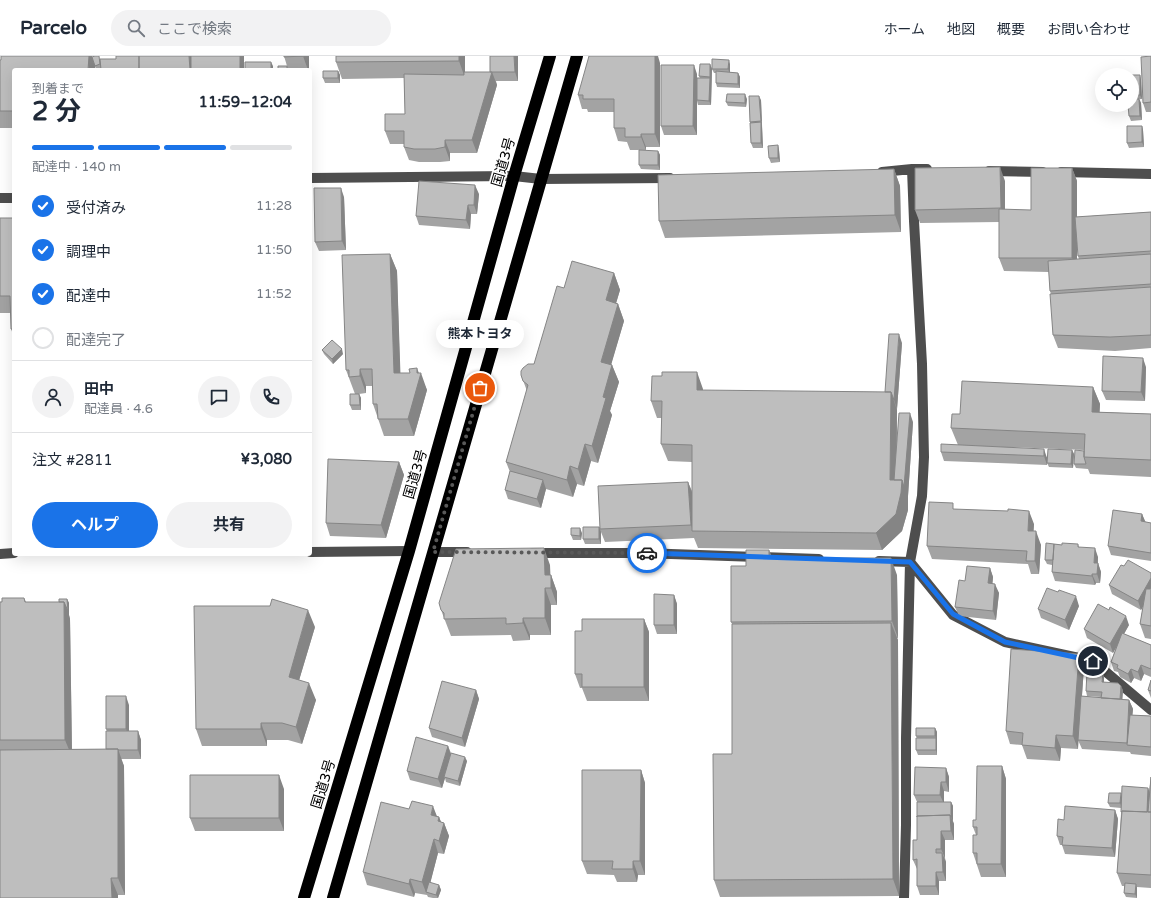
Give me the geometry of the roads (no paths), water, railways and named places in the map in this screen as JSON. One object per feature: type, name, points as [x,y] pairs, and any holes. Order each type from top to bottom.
[{"type":"highway","name":"国道3号","points":[[304,898],[409,551],[514,176],[550,56]]},
{"type":"highway","points":[[333,898],[577,56]]},
{"type":"street","points":[[904,898],[910,562],[922,496],[924,457],[922,364],[912,169]]},
{"type":"street","points":[[873,172],[912,169],[936,170]]},
{"type":"street","points":[[976,170],[1151,174]]},
{"type":"street","points":[[312,178],[514,176],[541,179],[676,178]]},
{"type":"street","points":[[0,198],[12,198]]},
{"type":"street","points":[[312,552],[409,551]]},
{"type":"street","points":[[433,552],[479,552]]},
{"type":"street","points":[[526,552],[642,553],[831,559]]},
{"type":"street","points":[[0,554],[12,553]]},
{"type":"street","points":[[870,560],[910,562],[953,614],[1005,642],[1093,661],[1151,710]]},
{"type":"place","name":"熊本トヨタ","points":[[480,388]]}]
